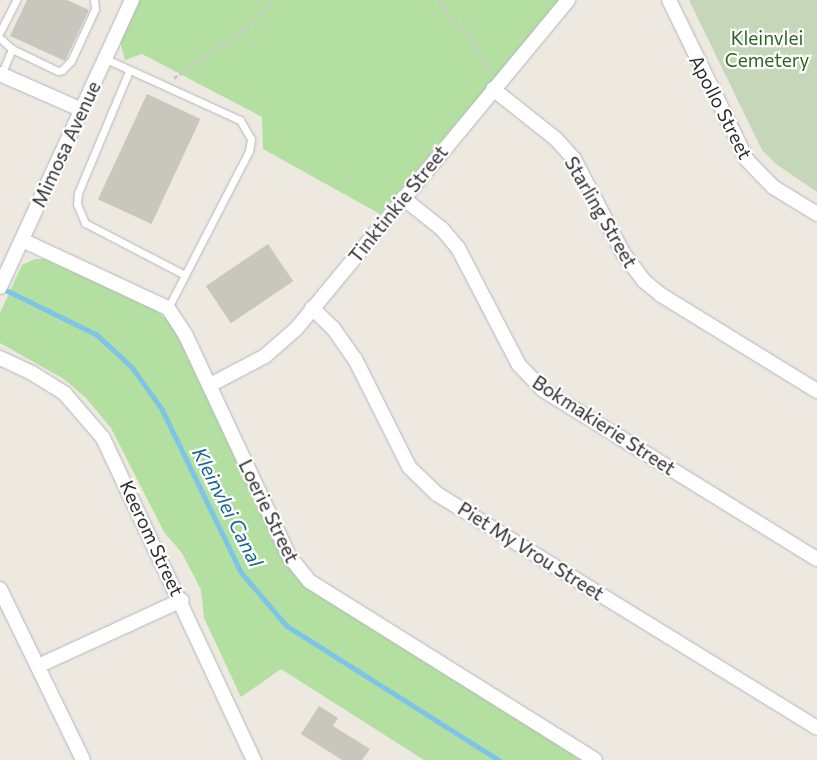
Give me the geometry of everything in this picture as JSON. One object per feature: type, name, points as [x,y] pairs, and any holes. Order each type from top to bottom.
[{"type":"street","name":"Mimosa Avenue","points":[[0,287],[132,0]]},
{"type":"street","name":"Tinktinkie Street","points":[[210,385],[274,350],[312,308],[568,0]]},
{"type":"street","name":"Apollo Street","points":[[669,0],[747,160],[774,188],[817,214]]},
{"type":"street","points":[[1,74],[82,110]]},
{"type":"street","name":"Starling Street","points":[[493,89],[556,139],[574,159],[624,253],[644,282],[817,391]]},
{"type":"street","name":"Bokmakierie Street","points":[[403,198],[442,229],[458,248],[519,365],[543,390],[817,559]]},
{"type":"street","points":[[22,240],[168,308]]},
{"type":"street","name":"Loerie Street","points":[[168,308],[186,336],[210,385],[289,556],[309,581],[595,760]]},
{"type":"street","name":"Piet My Vrou Street","points":[[312,308],[350,351],[408,468],[437,494],[817,728]]},
{"type":"street","name":"Keerom Street","points":[[0,358],[49,383],[92,422],[113,455],[182,600],[254,760]]},
{"type":"street","points":[[0,589],[84,760]]},
{"type":"street","points":[[38,666],[182,600]]},
{"type":"lane","points":[[0,32],[16,0]]},
{"type":"lane","points":[[0,38],[12,49],[58,71],[62,70],[71,61],[95,9],[94,0]]},
{"type":"lane","points":[[1,74],[12,49]]},
{"type":"lane","points":[[106,58],[129,72],[163,85],[240,120],[251,139],[249,151],[168,308]]},
{"type":"lane","points":[[129,72],[78,193],[77,204],[86,222],[185,275]]},
{"type":"path","points":[[163,85],[242,31],[275,0]]},
{"type":"path","points":[[438,0],[489,65],[493,89]]},
{"type":"green space","points":[[139,0],[560,0],[380,214],[263,149],[262,117],[142,54],[125,60],[120,42]]},
{"type":"green space","name":"Kleinvlei Cemetery","points":[[689,0],[817,0],[817,192],[776,164],[762,150]]},
{"type":"green space","points":[[35,259],[45,259],[156,310],[171,323],[284,559],[305,586],[584,760],[424,760],[281,669],[241,697],[204,618],[201,590],[182,553],[164,532],[111,428],[86,398],[64,379],[0,343],[0,313],[22,265]]},
{"type":"building","points":[[27,0],[67,0],[89,10],[65,61],[10,36]]},
{"type":"building","points":[[147,94],[200,119],[151,224],[98,199]]},
{"type":"building","points":[[268,244],[293,281],[231,323],[206,286]]},
{"type":"building","points":[[319,706],[338,718],[333,726],[370,749],[362,760],[342,760],[301,734]]},
{"type":"waterway","name":"Kleinvlei Canal","points":[[2,288],[96,334],[132,367],[162,409],[241,572],[287,626],[499,760]]}]
